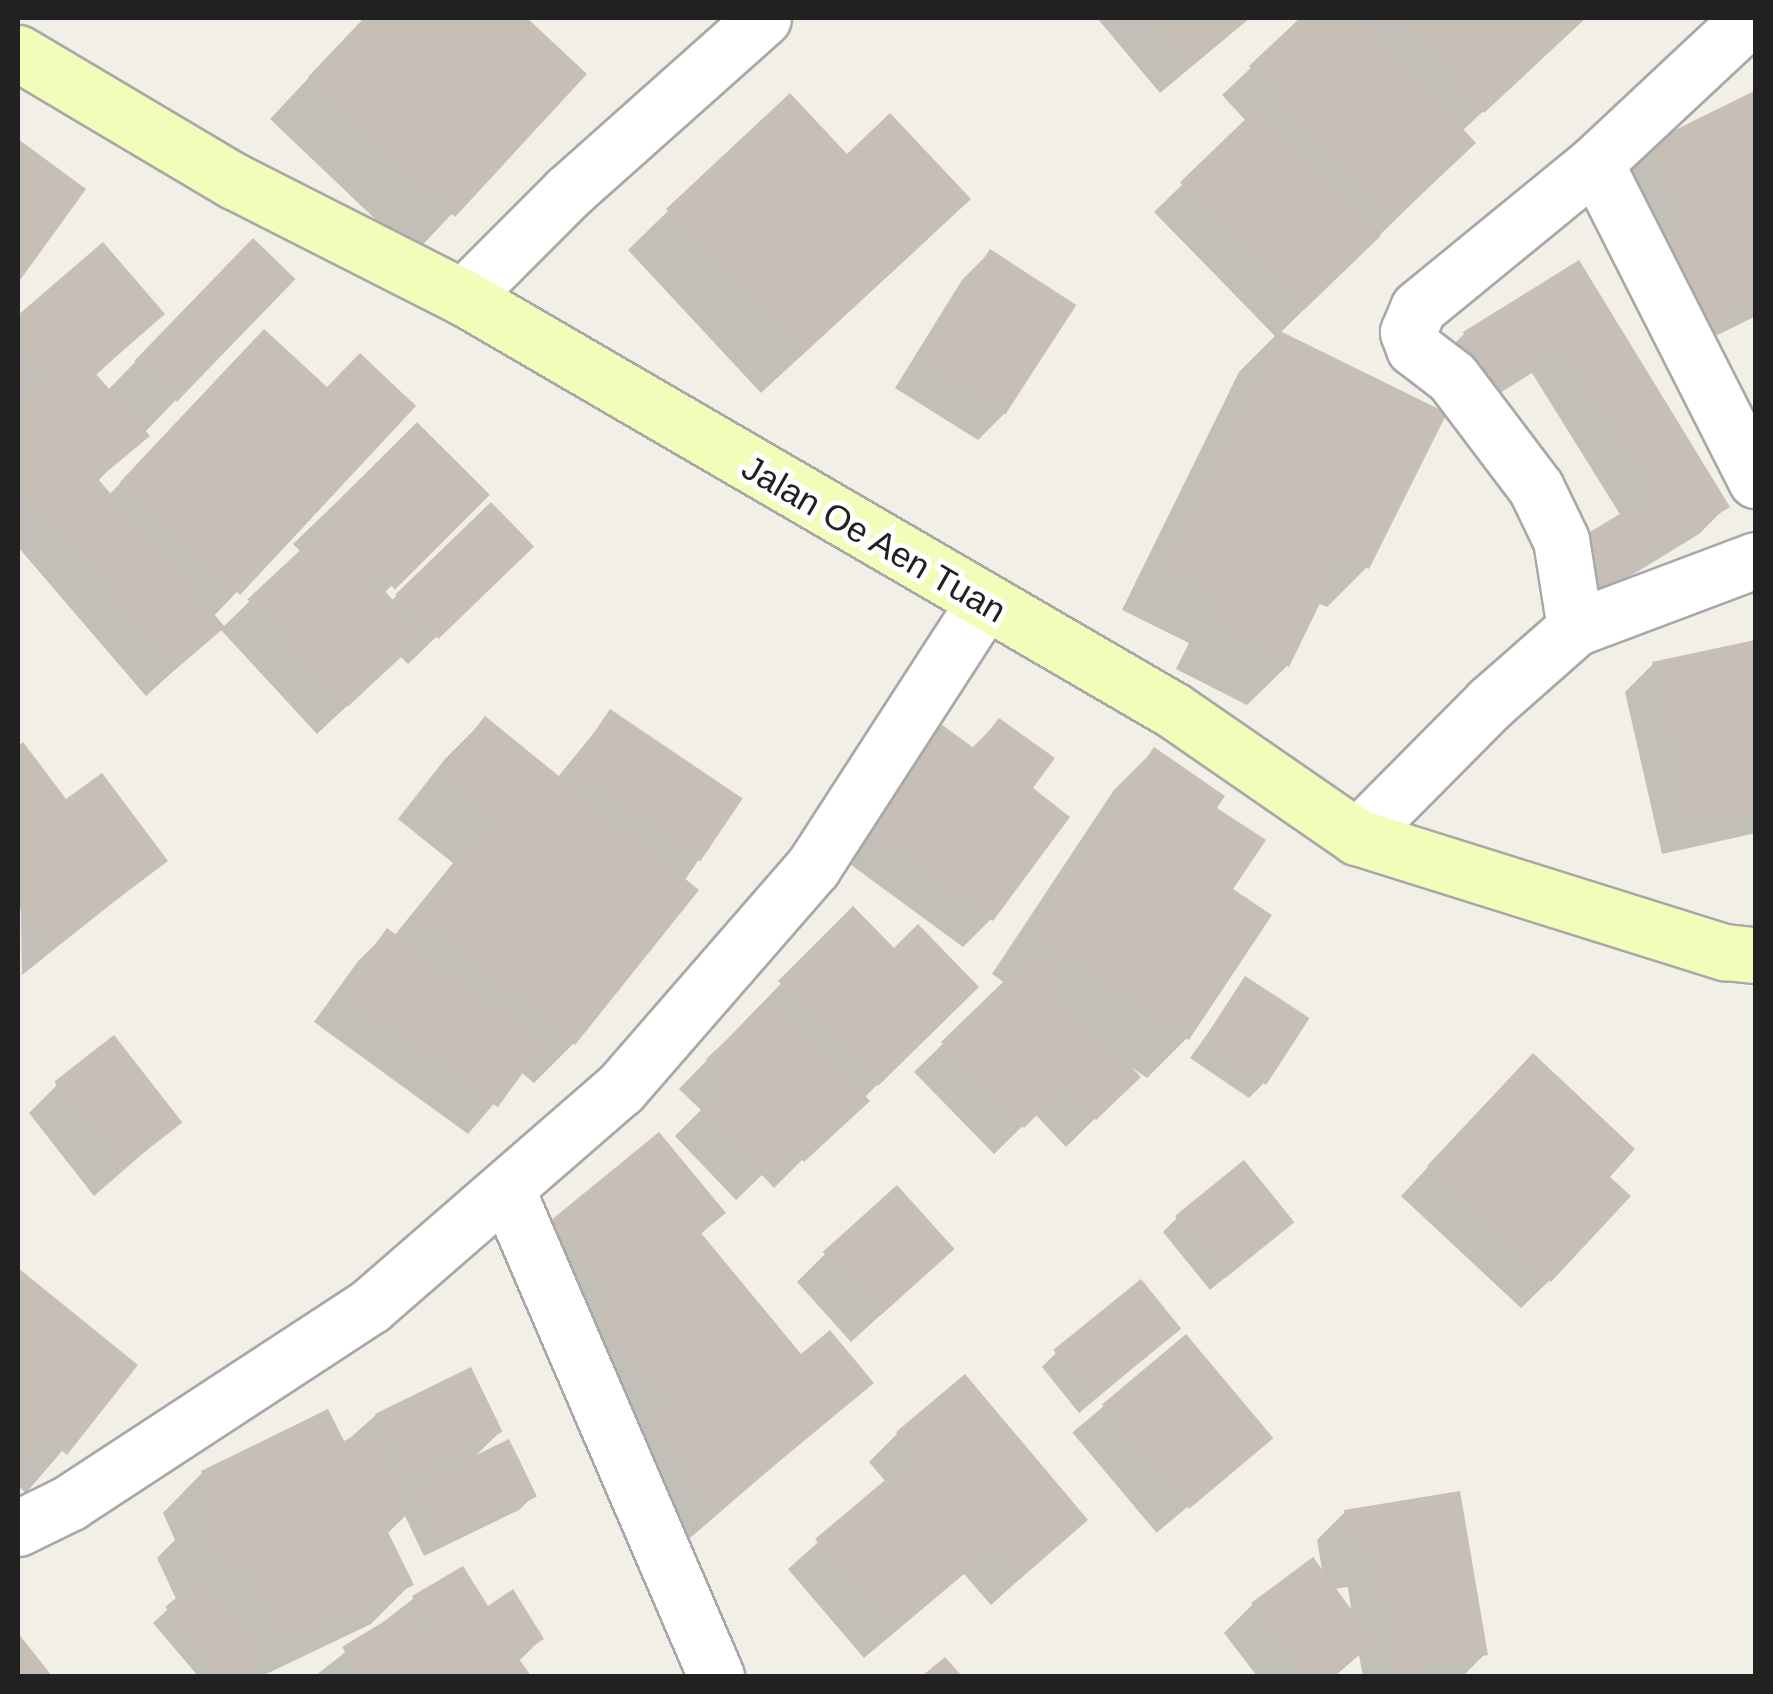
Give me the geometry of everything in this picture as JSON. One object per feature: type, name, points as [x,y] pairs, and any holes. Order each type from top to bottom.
[{"type":"street","points":[[462,296],[568,192],[763,18]]},
{"type":"street","points":[[1575,628],[1560,540],[1536,488],[1493,426],[1452,377],[1414,348],[1408,332],[1418,308],[1595,163],[1750,18]]},
{"type":"street","name":"Jalan Oe Aen Tuan","points":[[18,53],[234,181],[462,296],[983,604],[1173,710],[1357,836],[1725,952],[1756,955]]},
{"type":"street","points":[[1595,163],[1756,480]]},
{"type":"street","points":[[1357,836],[1490,703],[1575,628],[1756,560]]},
{"type":"street","points":[[18,1528],[69,1502],[370,1306],[508,1193],[620,1089],[812,867],[983,604]]},
{"type":"street","points":[[508,1193],[716,1676]]},
{"type":"building","points":[[364,18],[527,18],[587,74],[455,217],[308,77]]},
{"type":"building","points":[[1149,18],[1248,18],[1189,66]]},
{"type":"building","points":[[1300,18],[1361,18],[1476,143],[1393,221],[1249,66]]},
{"type":"building","points":[[1396,18],[1586,18],[1484,113]]},
{"type":"building","points":[[1756,90],[1756,304],[1704,330],[1659,239],[1685,227],[1645,145]]},
{"type":"building","points":[[790,93],[847,154],[890,113],[971,199],[802,355],[666,209]]},
{"type":"building","points":[[1257,108],[1381,236],[1304,310],[1180,182]]},
{"type":"building","points":[[18,139],[86,189],[18,283]]},
{"type":"building","points":[[253,238],[295,279],[177,402],[134,361]]},
{"type":"building","points":[[103,242],[165,314],[96,374],[150,436],[98,479],[225,627],[176,669],[18,486],[18,406],[50,380],[18,343],[18,315]]},
{"type":"building","points":[[990,249],[1076,305],[1006,414],[919,358]]},
{"type":"building","points":[[1579,260],[1730,507],[1607,582],[1580,538],[1653,494],[1561,346],[1495,388],[1463,332]]},
{"type":"building","points":[[264,329],[327,387],[360,353],[416,406],[240,595],[120,482]]},
{"type":"building","points":[[1278,330],[1447,413],[1369,569],[1343,556],[1289,667],[1214,629],[1227,603],[1160,569]]},
{"type":"building","points":[[417,422],[490,495],[395,590],[322,517]]},
{"type":"building","points":[[491,502],[534,547],[438,639],[395,594]]},
{"type":"building","points":[[325,527],[425,635],[348,707],[247,599]]},
{"type":"building","points":[[1755,640],[1756,812],[1690,827],[1652,662]]},
{"type":"building","points":[[610,709],[743,798],[700,861],[568,772]]},
{"type":"building","points":[[485,716],[699,890],[575,1045],[415,916],[491,822],[436,778]]},
{"type":"building","points":[[999,718],[1055,758],[1033,788],[1070,817],[993,921],[866,827],[941,724],[975,749]]},
{"type":"building","points":[[23,742],[66,799],[102,773],[168,861],[51,949],[18,905],[18,746]]},
{"type":"building","points":[[1154,747],[1225,796],[1217,808],[1266,840],[1233,889],[1272,915],[1189,1040],[1030,933]]},
{"type":"building","points":[[853,906],[894,948],[918,924],[979,987],[878,1086],[778,981]]},
{"type":"building","points":[[387,928],[545,1043],[498,1107],[340,993]]},
{"type":"building","points":[[1037,949],[1070,983],[1059,994],[1141,1077],[1096,1120],[1064,1088],[1024,1128],[941,1042]]},
{"type":"building","points":[[1245,976],[1310,1018],[1266,1085],[1201,1043]]},
{"type":"building","points":[[773,997],[870,1101],[804,1162],[791,1149],[765,1174],[701,1106],[728,1081],[706,1059]]},
{"type":"building","points":[[114,1035],[182,1122],[122,1169],[54,1082]]},
{"type":"building","points":[[1533,1053],[1635,1149],[1610,1177],[1631,1196],[1551,1282],[1427,1166]]},
{"type":"building","points":[[659,1132],[726,1213],[701,1233],[801,1354],[830,1330],[874,1383],[719,1511],[648,1425],[669,1406],[597,1319],[617,1302],[550,1221]]},
{"type":"building","points":[[1244,1160],[1294,1222],[1225,1278],[1175,1216]]},
{"type":"building","points":[[897,1185],[955,1249],[880,1316],[823,1252]]},
{"type":"building","points":[[18,1268],[138,1365],[67,1455],[46,1438],[18,1474]]},
{"type":"building","points":[[1141,1279],[1181,1329],[1093,1400],[1053,1350]]},
{"type":"building","points":[[1186,1334],[1273,1438],[1189,1509],[1102,1405]]},
{"type":"building","points":[[471,1367],[503,1432],[406,1479],[375,1414]]},
{"type":"building","points":[[965,1374],[1088,1520],[1020,1579],[993,1548],[893,1632],[815,1539],[915,1455],[896,1432]]},
{"type":"building","points":[[328,1409],[344,1441],[369,1429],[411,1513],[385,1526],[414,1585],[286,1646],[248,1568],[225,1580],[195,1516],[217,1506],[201,1471]]},
{"type":"building","points":[[509,1439],[537,1497],[440,1544],[412,1486]]},
{"type":"building","points":[[1460,1491],[1488,1655],[1394,1670],[1375,1560],[1354,1563],[1344,1510]]},
{"type":"building","points":[[1313,1557],[1375,1642],[1328,1676],[1306,1676],[1251,1603]]},
{"type":"building","points":[[463,1566],[488,1606],[513,1589],[544,1639],[517,1656],[531,1676],[461,1676],[412,1596]]},
{"type":"building","points":[[202,1577],[266,1654],[239,1676],[224,1676],[165,1607]]},
{"type":"building","points":[[411,1605],[455,1676],[360,1676],[342,1647]]},
{"type":"building","points":[[18,1633],[52,1676],[18,1676]]},
{"type":"building","points":[[945,1657],[962,1676],[922,1676]]}]
